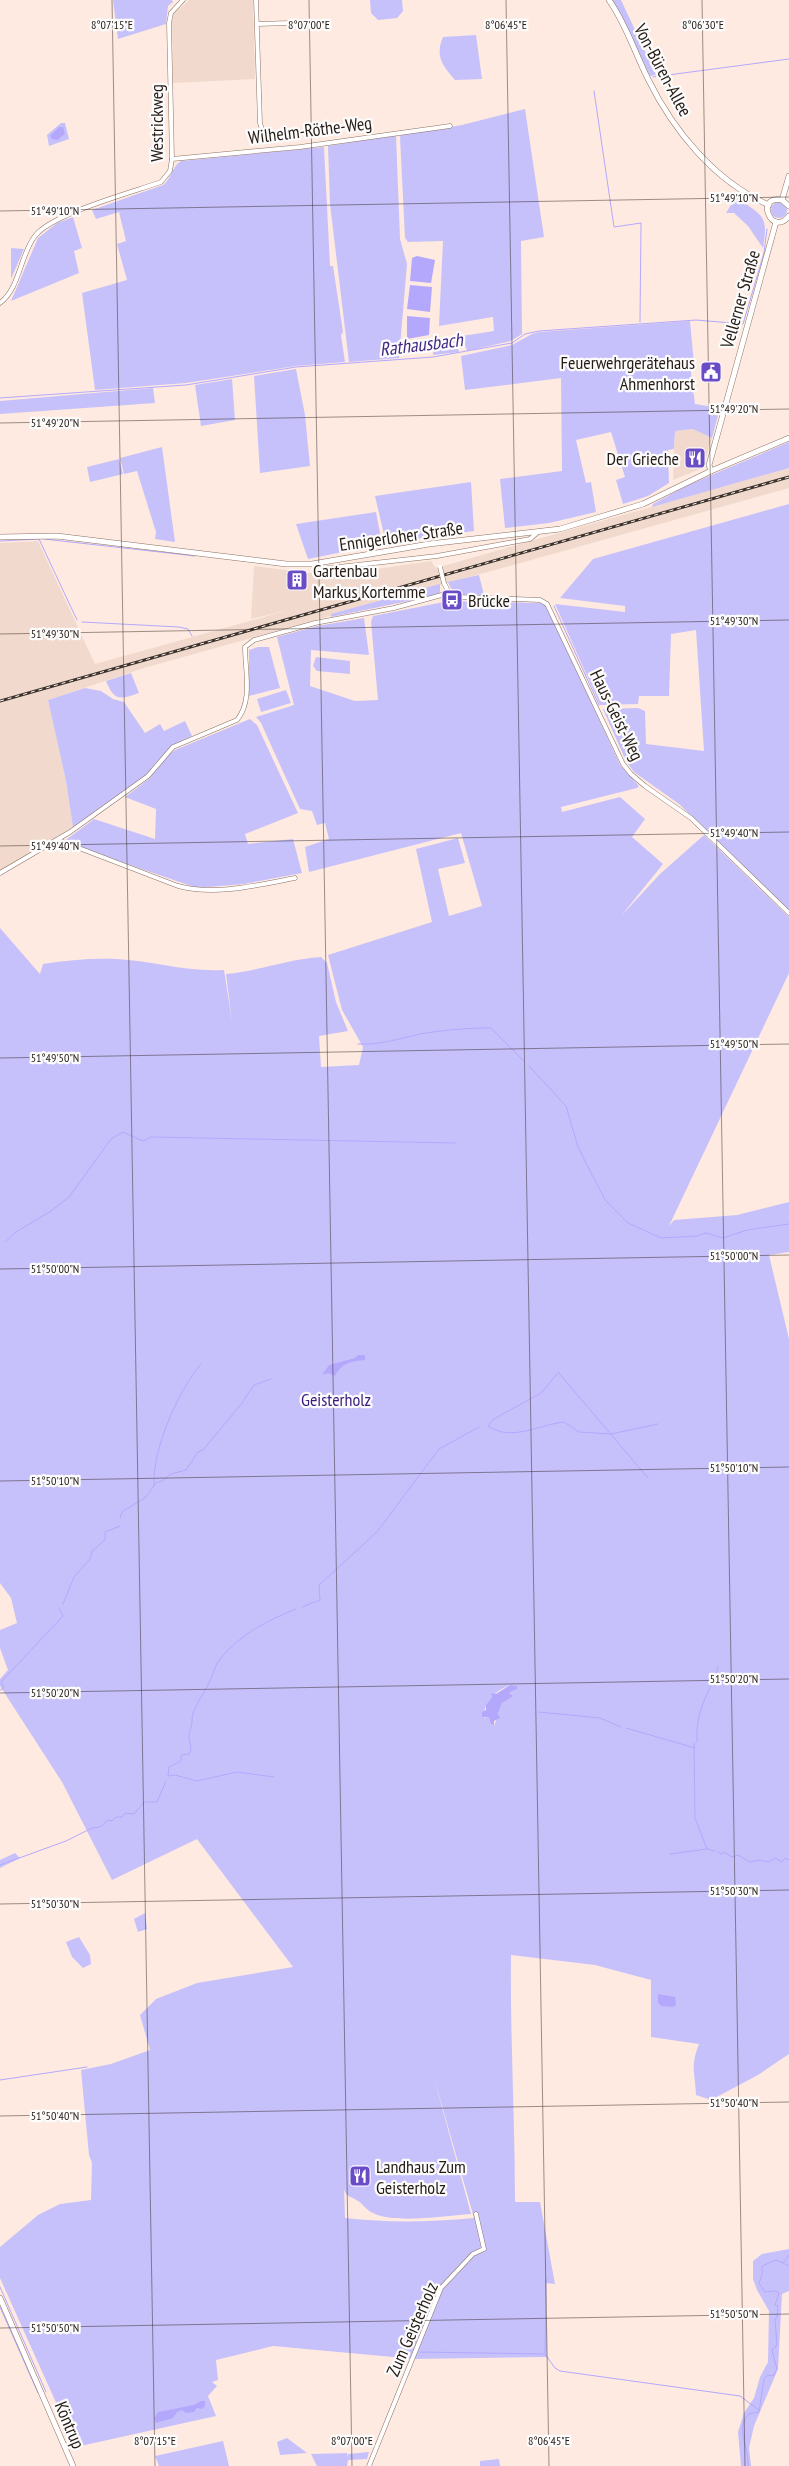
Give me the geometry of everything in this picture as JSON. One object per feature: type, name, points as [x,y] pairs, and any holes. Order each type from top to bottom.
[{"type":"main road","name":"Von-Büren-Allee","points":[[609,0],[626,30],[653,88],[681,132],[726,178],[769,205]]},
{"type":"main road","points":[[782,200],[789,176]]},
{"type":"main road","points":[[789,206],[782,200],[775,200],[769,205],[768,215],[776,222],[784,221],[789,216]]},
{"type":"main road","name":"Vellerner Straße","points":[[711,471],[708,464],[776,222]]},
{"type":"main road","name":"Ennigerloher Straße","points":[[0,537],[57,536],[286,564],[312,564],[429,544],[538,532],[631,509],[711,471],[789,438]]},
{"type":"main road","name":"Köntrup","points":[[0,2298],[73,2466]]},
{"type":"street","name":"Westrickweg","points":[[0,303],[9,294],[28,247],[43,228],[64,217],[161,182],[170,171],[172,159],[169,23],[171,13],[183,0]]},
{"type":"street","points":[[256,0],[260,123],[265,138]]},
{"type":"street","points":[[257,24],[290,23]]},
{"type":"street","name":"Wilhelm-Röthe-Weg","points":[[172,159],[300,147],[450,126]]},
{"type":"street","points":[[312,564],[321,569],[437,556],[530,539],[538,532]]},
{"type":"street","points":[[0,873],[58,840],[148,776],[174,747],[238,720],[244,711],[246,700],[245,647],[254,640],[315,623],[394,608],[449,593],[444,584],[437,556]]},
{"type":"street","name":"Haus-Geist-Weg","points":[[449,593],[456,597],[540,600],[547,604],[623,764],[631,774],[691,818],[789,913]]},
{"type":"street","points":[[58,840],[178,886],[197,891],[245,887],[295,878]]},
{"type":"street","name":"Zum Geisterholz","points":[[369,2466],[441,2288],[473,2254],[484,2249],[476,2214]]},
{"type":"shaded area","points":[[189,0],[253,0],[255,79],[173,83],[172,20],[173,15]]},
{"type":"shaded area","points":[[59,127],[63,127],[65,134],[57,140],[52,139],[50,136]]},
{"type":"shaded area","points":[[417,256],[435,260],[431,283],[410,281],[412,258]]},
{"type":"shaded area","points":[[410,285],[432,287],[430,312],[407,309]]},
{"type":"shaded area","points":[[407,316],[430,318],[429,335],[407,339]]},
{"type":"shaded area","points":[[693,429],[712,438],[703,468],[673,480],[675,431]]},
{"type":"shaded area","points":[[789,468],[789,488],[144,668],[48,700],[66,781],[73,827],[0,871],[0,543],[38,541],[95,664],[289,610],[251,619],[254,566],[310,573],[349,573],[431,561],[436,568]]},
{"type":"shaded area","points":[[358,1355],[365,1355],[365,1360],[344,1365],[335,1376],[328,1373],[322,1375],[329,1365],[355,1358]]},
{"type":"shaded area","points":[[510,1685],[517,1686],[517,1689],[509,1693],[513,1696],[502,1703],[498,1714],[500,1718],[494,1721],[494,1726],[490,1723],[490,1718],[482,1717],[482,1712],[486,1710],[486,1705],[492,1697],[491,1693],[496,1694]]},
{"type":"shaded area","points":[[658,1994],[675,1997],[676,2005],[673,2007],[661,2006],[658,2003]]},
{"type":"shaded area","points":[[205,2401],[205,2406],[202,2409],[197,2408],[194,2412],[186,2413],[182,2410],[177,2412],[173,2418],[156,2423],[154,2419],[158,2412],[194,2405]]},
{"type":"green space","points":[[113,0],[172,0],[173,2],[168,6],[166,24],[118,39]]},
{"type":"green space","points":[[370,0],[402,0],[403,11],[397,18],[378,20],[371,13]]},
{"type":"green space","points":[[612,0],[621,0],[656,75],[650,76]]},
{"type":"green space","points":[[476,35],[482,79],[455,80],[441,60],[440,50],[443,37]]},
{"type":"green space","points":[[525,109],[544,237],[521,241],[522,334],[511,341],[467,351],[462,336],[494,331],[493,317],[439,326],[443,241],[408,242],[405,238],[400,137],[401,135],[462,125]]},
{"type":"green space","points":[[61,123],[65,123],[69,139],[49,146],[47,135]]},
{"type":"green space","points":[[396,135],[400,239],[407,264],[399,358],[349,362],[330,204],[328,146]]},
{"type":"green space","points":[[324,147],[330,266],[333,266],[343,332],[341,335],[345,362],[296,366],[186,383],[95,390],[82,293],[127,280],[117,244],[126,241],[119,212],[96,219],[92,210],[163,185],[181,161]]},
{"type":"green space","points":[[736,197],[762,217],[765,228],[763,248],[748,226],[734,213],[726,213]]},
{"type":"green space","points":[[776,202],[782,202],[787,207],[785,216],[776,218],[771,213],[771,207]]},
{"type":"green space","points":[[73,217],[82,248],[74,251],[79,273],[11,301],[38,238],[57,223]]},
{"type":"green space","points":[[11,248],[24,249],[11,279]]},
{"type":"green space","points":[[690,321],[694,364],[690,365],[695,404],[720,408],[712,438],[693,429],[675,431],[674,449],[668,450],[669,483],[648,496],[623,504],[616,480],[625,477],[611,432],[576,440],[586,483],[591,482],[596,512],[549,523],[505,528],[500,479],[562,471],[561,378],[465,390],[461,356],[512,345],[539,332]]},
{"type":"green space","points":[[455,337],[459,352],[433,355],[434,340]]},
{"type":"green space","points":[[296,369],[305,415],[310,466],[260,473],[254,376]]},
{"type":"green space","points":[[232,379],[235,420],[201,426],[195,385]]},
{"type":"green space","points":[[153,388],[155,403],[0,414],[0,401]]},
{"type":"green space","points":[[789,442],[789,468],[652,507],[653,504],[688,485]]},
{"type":"green space","points":[[162,447],[175,542],[155,539],[156,532],[137,471],[124,474],[120,458]]},
{"type":"green space","points":[[119,459],[123,474],[90,482],[87,467]]},
{"type":"green space","points":[[471,482],[474,531],[386,543],[375,496]]},
{"type":"green space","points":[[789,504],[789,910],[679,804],[634,772],[626,761],[603,709],[638,708],[645,711],[646,744],[704,751],[696,630],[671,634],[669,696],[639,696],[638,704],[600,705],[555,604],[625,612],[625,606],[560,598],[593,559]]},
{"type":"green space","points":[[376,512],[382,544],[308,559],[296,524]]},
{"type":"green space","points":[[479,575],[484,595],[458,594],[448,582]]},
{"type":"green space","points":[[440,584],[440,593],[437,595],[331,617],[331,614]]},
{"type":"green space","name":"Geisterholz","points":[[449,601],[540,603],[547,606],[620,765],[639,786],[561,807],[562,812],[620,797],[645,819],[632,837],[663,864],[621,916],[660,874],[704,835],[789,917],[789,973],[669,1226],[674,1220],[737,1215],[789,1202],[789,1252],[769,1255],[789,1339],[789,2054],[758,2075],[711,2100],[696,2095],[694,2064],[699,2044],[651,2037],[651,1980],[595,1965],[511,1955],[515,2202],[540,2202],[555,2284],[546,2283],[547,2357],[415,2359],[273,2346],[216,2360],[218,2380],[212,2382],[217,2386],[208,2396],[216,2416],[76,2447],[0,2278],[0,2247],[38,2215],[60,2204],[91,2200],[92,2163],[89,2155],[81,2070],[111,2064],[150,2050],[140,2015],[156,1999],[197,1983],[293,1967],[197,1839],[112,1880],[62,1782],[0,1686],[0,1679],[8,1670],[0,1648],[0,1630],[17,1623],[11,1598],[0,1583],[0,928],[40,974],[43,964],[98,959],[130,960],[183,968],[224,970],[232,1021],[226,974],[321,957],[327,963],[336,1002],[348,1031],[319,1036],[321,1067],[359,1065],[363,1047],[342,1010],[328,955],[432,922],[416,849],[458,838],[465,863],[438,869],[449,916],[482,906],[461,833],[309,872],[305,847],[329,839],[325,823],[317,825],[312,811],[300,809],[261,723],[256,717],[294,705],[277,637],[317,626],[364,618],[369,655],[311,650],[310,686],[355,701],[378,700],[371,622],[373,616]],"holes":[[[510,1685],[515,1690],[509,1693],[511,1695],[502,1703],[494,1726],[490,1723],[490,1718],[484,1718],[484,1712],[491,1698],[500,1690]],[[433,2074],[474,2218],[410,2221],[345,2218],[344,2186],[348,2196],[360,2202],[371,2212],[382,2216],[406,2219],[471,2214]]]},
{"type":"green space","points":[[258,647],[269,647],[280,688],[249,696],[249,650]]},
{"type":"green space","points":[[316,657],[350,661],[350,674],[317,671],[313,666]]},
{"type":"green space","points":[[131,673],[139,693],[122,698],[118,697],[109,688],[106,681]]},
{"type":"green space","points":[[85,688],[101,691],[113,699],[124,702],[145,733],[160,724],[164,731],[185,721],[192,736],[171,746],[146,775],[73,827],[66,781],[48,700]]},
{"type":"green space","points":[[286,690],[291,703],[261,712],[257,699]]},
{"type":"green space","points":[[250,719],[257,725],[298,813],[245,834],[248,844],[293,839],[302,873],[244,884],[197,888],[63,842],[94,819],[155,839],[156,809],[125,797],[150,778],[163,760],[175,750]]},
{"type":"green space","points":[[15,1853],[20,1858],[0,1868],[0,1860]]},
{"type":"green space","points":[[145,1913],[147,1929],[138,1932],[134,1919]]},
{"type":"green space","points":[[79,1937],[90,1955],[91,1964],[83,1968],[72,1957],[66,1942]]},
{"type":"green space","points":[[789,2249],[789,2291],[782,2294],[778,2369],[754,2426],[749,2448],[751,2466],[741,2466],[738,2432],[744,2413],[754,2398],[760,2377],[768,2362],[769,2311],[753,2279],[753,2261],[762,2254]]},
{"type":"green space","points":[[287,2438],[307,2453],[280,2455],[277,2442]]},
{"type":"green space","points":[[223,2441],[229,2466],[159,2466],[155,2456]]},
{"type":"green space","points":[[369,2452],[367,2459],[348,2460],[347,2466],[317,2466],[311,2454],[347,2453],[348,2459],[348,2454]]},
{"type":"green space","points":[[499,2459],[500,2466],[480,2466],[480,2461]]},
{"type":"waterway","points":[[653,77],[789,59]]},
{"type":"waterway","points":[[594,91],[614,227],[641,223],[640,322]]},
{"type":"waterway","name":"Rathausbach","points":[[0,398],[186,385],[296,367],[433,357],[512,343],[525,334],[539,331],[696,320],[743,324],[764,253],[767,229]]},
{"type":"waterway","points":[[0,541],[39,539],[77,620]]},
{"type":"waterway","points":[[44,539],[195,556]]},
{"type":"waterway","points":[[554,606],[599,705]]},
{"type":"waterway","points":[[82,622],[179,627],[188,629],[192,636]]},
{"type":"waterway","points":[[358,1044],[382,1043],[437,1031],[491,1028],[524,1061]]},
{"type":"waterway","points":[[529,1066],[566,1106],[578,1147],[592,1175],[606,1201],[628,1223],[661,1238],[697,1236],[706,1233],[723,1238],[747,1230],[789,1224]]},
{"type":"waterway","points":[[5,1242],[16,1232],[51,1211],[69,1197],[111,1139],[123,1132],[143,1141],[151,1137],[455,1143]]},
{"type":"waterway","points":[[154,1485],[157,1455],[168,1422],[184,1389],[201,1364]]},
{"type":"waterway","points":[[558,1372],[648,1478]]},
{"type":"waterway","points":[[557,1374],[541,1393],[494,1419],[488,1426],[497,1431],[515,1433],[564,1422],[579,1432],[611,1434],[658,1424]]},
{"type":"waterway","points":[[120,1518],[122,1512],[146,1497],[156,1483],[171,1474],[186,1470],[198,1452],[203,1450],[242,1403],[254,1385],[271,1379]]},
{"type":"waterway","points":[[302,1607],[320,1600],[319,1585],[377,1532],[439,1449],[479,1427]]},
{"type":"waterway","points":[[63,1604],[74,1577],[90,1559],[92,1551],[105,1540],[105,1532],[120,1526]]},
{"type":"waterway","points":[[0,1690],[4,1688],[1,1682],[63,1616],[59,1608]]},
{"type":"waterway","points":[[274,1777],[237,1772],[197,1781],[175,1775],[168,1776],[169,1767],[181,1761],[181,1755],[189,1754],[190,1752],[189,1734],[193,1713],[220,1659],[236,1643],[255,1629],[296,1609]]},
{"type":"waterway","points":[[697,1742],[697,1729],[701,1710],[718,1666]]},
{"type":"waterway","points":[[538,1712],[600,1718],[621,1727]]},
{"type":"waterway","points":[[626,1728],[695,1748]]},
{"type":"waterway","points":[[694,1743],[695,1818],[707,1849],[715,1851]]},
{"type":"waterway","points":[[0,1865],[66,1841],[92,1828],[100,1827],[108,1820],[112,1821],[116,1817],[122,1817],[125,1813],[134,1814],[144,1802],[157,1802],[166,1781]]},
{"type":"waterway","points":[[670,1854],[707,1849]]},
{"type":"waterway","points":[[718,1852],[721,1854],[724,1852],[732,1857],[738,1855],[750,1862],[760,1860],[768,1862],[775,1858],[782,1862],[785,1858],[789,1860]]},
{"type":"waterway","points":[[0,2080],[87,2067]]},
{"type":"waterway","points":[[748,2466],[743,2426],[749,2414],[759,2412],[764,2379],[768,2375],[773,2376],[777,2369],[772,2350],[777,2345],[775,2320],[778,2306],[775,2305],[779,2293],[776,2291],[765,2292],[759,2283],[762,2275],[762,2266],[776,2260],[783,2263],[789,2255]]},
{"type":"waterway","points":[[783,2263],[789,2266]]},
{"type":"waterway","points":[[546,2279],[545,2354],[555,2368],[560,2371],[740,2396],[759,2410]]},
{"type":"waterway","points":[[0,2287],[46,2392]]},
{"type":"waterway","points":[[0,2307],[38,2393]]},
{"type":"waterway","points":[[420,2352],[544,2354]]},
{"type":"railway","points":[[0,701],[789,477]]},
{"type":"place","name":"Feuerwehrgerätehaus Ahmenhorst","points":[[711,372]]},
{"type":"place","name":"Der Grieche","points":[[695,458]]},
{"type":"place","name":"Gartenbau Markus Kortemme","points":[[297,580]]},
{"type":"place","name":"Brücke","points":[[452,600]]},
{"type":"place","name":"Landhaus Zum Geisterholz","points":[[360,2176]]}]
